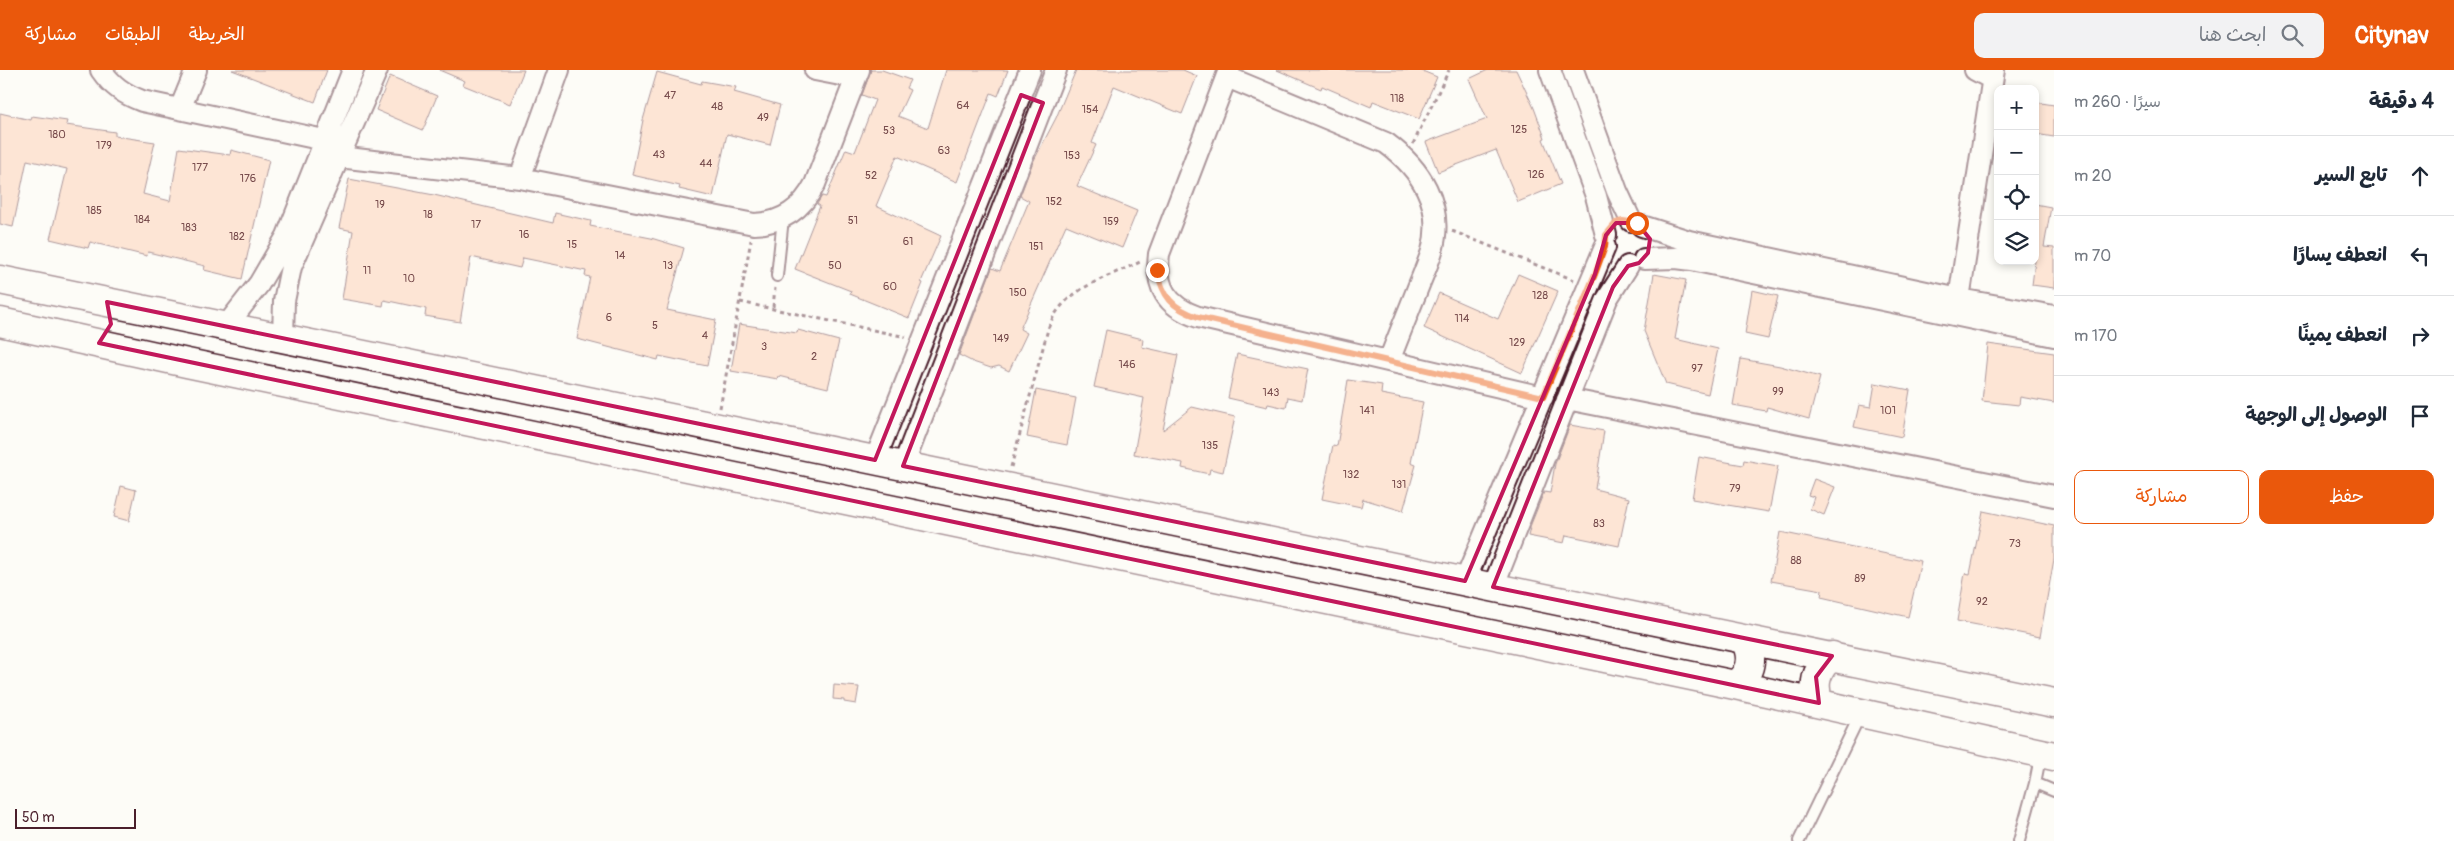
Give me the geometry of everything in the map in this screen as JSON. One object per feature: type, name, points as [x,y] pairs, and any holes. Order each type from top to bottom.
[{"type":"street","points":[[101,70],[110,83],[125,94],[142,101],[324,140]]},
{"type":"street","points":[[180,109],[196,70]]},
{"type":"street","points":[[227,325],[259,284],[278,254],[353,70]]},
{"type":"street","points":[[283,338],[284,301],[291,267],[377,70]]},
{"type":"street","points":[[520,178],[559,70]]},
{"type":"street","points":[[338,157],[520,178],[754,224],[768,224],[783,218],[797,209],[808,198],[816,184],[858,74],[815,70]]},
{"type":"street","points":[[875,460],[924,341],[1030,70]]},
{"type":"street","points":[[903,466],[1056,70]]},
{"type":"street","points":[[1550,70],[1596,196],[1607,254],[1616,263],[1692,260],[2054,336]]},
{"type":"street","points":[[1493,587],[1607,299],[1650,246],[1650,239],[1637,223],[1617,191],[1573,70]]},
{"type":"street","points":[[1389,361],[1433,249],[1435,224],[1432,200],[1422,177],[1406,158],[1386,143],[1228,73],[1159,254],[1157,270],[1160,287],[1170,301],[1183,312],[1389,361],[1543,397]]},
{"type":"street","points":[[1959,299],[1987,73]]},
{"type":"street","points":[[1020,95],[1044,103]]},
{"type":"street","points":[[1465,581],[1590,287],[1605,241],[1616,223],[1637,223],[1689,241],[1959,299],[2054,316]]},
{"type":"street","points":[[967,230],[990,239]]},
{"type":"street","points":[[0,280],[192,320],[227,325],[716,428],[2054,703]]},
{"type":"street","points":[[99,343],[105,337],[111,324],[110,309],[107,302]]},
{"type":"street","points":[[187,363],[180,348],[180,340],[186,325],[192,320]]},
{"type":"street","points":[[0,322],[187,363],[1735,685],[2047,754]]},
{"type":"street","points":[[1567,400],[2054,496]]},
{"type":"street","points":[[1735,685],[1742,680],[1750,664],[1748,646],[1744,639]]},
{"type":"street","points":[[1819,703],[1814,686],[1816,677],[1819,669],[1832,656]]},
{"type":"lane","points":[[777,276],[783,218]]},
{"type":"lane","points":[[1799,841],[1861,713]]},
{"type":"lane","points":[[2019,841],[2035,783],[2047,754]]},
{"type":"lane","points":[[2035,783],[2054,791]]},
{"type":"path","points":[[1406,158],[1449,70]]},
{"type":"path","points":[[716,428],[754,224]]},
{"type":"path","points":[[1435,224],[1590,287]]},
{"type":"path","points":[[1005,487],[1048,329],[1057,308],[1073,294],[1159,254]]},
{"type":"path","points":[[773,307],[777,276]]},
{"type":"path","points":[[740,302],[773,307],[924,341]]},
{"type":"highlighted area","points":[[1021,95],[1043,103],[903,466],[1465,581],[1595,274],[1606,235],[1616,223],[1637,223],[1650,239],[1648,253],[1639,263],[1628,266],[1613,287],[1493,587],[1832,656],[1816,677],[1819,703],[99,343],[111,324],[107,302],[875,460]]},
{"type":"building","points":[[232,70],[327,70],[315,102]]},
{"type":"building","points":[[439,70],[524,70],[510,104],[463,85],[465,81]]},
{"type":"building","points":[[871,70],[882,70],[910,80],[906,88],[910,90],[898,116],[928,128],[946,70],[1008,70],[998,96],[991,93],[957,182],[897,156],[876,206],[941,236],[921,282],[923,283],[909,318],[850,294],[851,291],[795,269],[820,206],[817,204],[822,196],[826,197],[846,149],[855,152],[875,100],[862,95]]},
{"type":"building","points":[[1076,70],[1183,70],[1197,76],[1182,114],[1114,86],[1092,143],[1096,145],[1077,186],[1137,211],[1122,248],[1066,225],[1020,329],[1027,333],[1009,371],[999,366],[991,368],[959,355],[992,268],[1000,271],[1029,201],[1020,196],[1032,164],[1056,118]]},
{"type":"building","points":[[1277,70],[1420,70],[1437,77],[1419,119],[1373,101],[1371,107],[1322,86],[1321,89]]},
{"type":"building","points":[[1488,70],[1516,70],[1534,108],[1545,138],[1543,139],[1561,184],[1518,202],[1496,150],[1438,172],[1426,142],[1487,119],[1469,79]]},
{"type":"building","points":[[657,72],[701,84],[702,81],[736,87],[734,92],[780,105],[770,145],[727,134],[713,197],[679,189],[680,186],[632,175],[643,120]]},
{"type":"building","points":[[390,76],[437,96],[423,130],[376,110]]},
{"type":"building","points":[[2039,103],[2054,105],[2054,137],[2039,135]]},
{"type":"building","points":[[0,113],[31,120],[32,116],[67,121],[66,125],[115,132],[115,136],[155,142],[143,194],[170,201],[179,148],[230,155],[231,150],[269,160],[242,279],[204,270],[205,266],[148,252],[147,256],[90,242],[88,248],[50,239],[67,169],[27,160],[13,227],[0,224]]},
{"type":"building","points":[[349,179],[434,195],[553,223],[555,213],[591,221],[590,226],[651,238],[684,248],[667,310],[716,320],[707,366],[659,356],[658,360],[577,339],[590,277],[585,276],[586,271],[523,258],[520,268],[471,257],[460,322],[425,316],[426,309],[384,300],[383,306],[342,299],[353,231],[339,228]]},
{"type":"building","points":[[2039,205],[2051,207],[2044,247],[2054,248],[2054,288],[2032,285],[2034,265],[2039,265]]},
{"type":"building","points":[[1518,274],[1558,291],[1522,373],[1424,328],[1439,293],[1498,319]]},
{"type":"building","points":[[1654,274],[1686,280],[1675,339],[1718,349],[1708,394],[1666,384],[1644,331]]},
{"type":"building","points":[[1752,290],[1778,296],[1768,339],[1745,334]]},
{"type":"building","points":[[739,324],[797,333],[798,330],[839,341],[828,388],[779,376],[778,379],[731,371]]},
{"type":"building","points":[[1106,330],[1143,339],[1142,347],[1178,355],[1163,430],[1192,407],[1235,417],[1223,472],[1210,469],[1209,474],[1182,468],[1183,463],[1134,454],[1144,398],[1094,387]]},
{"type":"building","points":[[1988,344],[2054,353],[2054,403],[2020,397],[2019,405],[1982,401]]},
{"type":"building","points":[[1237,354],[1308,369],[1302,400],[1288,397],[1286,408],[1268,404],[1267,407],[1228,398]]},
{"type":"building","points":[[1741,359],[1780,366],[1820,377],[1809,419],[1767,407],[1766,411],[1733,405]]},
{"type":"building","points":[[1348,380],[1382,385],[1381,394],[1423,402],[1411,463],[1416,465],[1403,511],[1363,499],[1361,507],[1322,499],[1333,445],[1337,446]]},
{"type":"building","points":[[1875,383],[1910,390],[1902,437],[1854,427],[1859,405],[1871,407]]},
{"type":"building","points":[[1036,390],[1076,398],[1067,445],[1027,437]]},
{"type":"building","points":[[1570,425],[1604,431],[1595,489],[1629,498],[1619,546],[1566,535],[1564,543],[1528,536],[1544,492],[1550,493],[1555,464]]},
{"type":"building","points":[[1699,457],[1743,465],[1744,460],[1778,466],[1769,512],[1692,499]]},
{"type":"building","points":[[1814,479],[1835,487],[1824,515],[1810,509],[1814,497],[1808,495]]},
{"type":"building","points":[[121,486],[136,490],[129,521],[114,517]]},
{"type":"building","points":[[1983,511],[2054,526],[2054,559],[2040,637],[1957,621],[1965,573],[1970,574]]},
{"type":"building","points":[[1780,532],[1921,561],[1908,617],[1821,597],[1822,590],[1771,581]]},
{"type":"building","points":[[834,685],[859,687],[856,704],[833,699]]},
{"type":"route","points":[[1157,270],[1160,287],[1170,301],[1183,312],[1198,317],[1543,397],[1595,274],[1605,247],[1606,235],[1616,223],[1631,221],[1637,223]]}]
